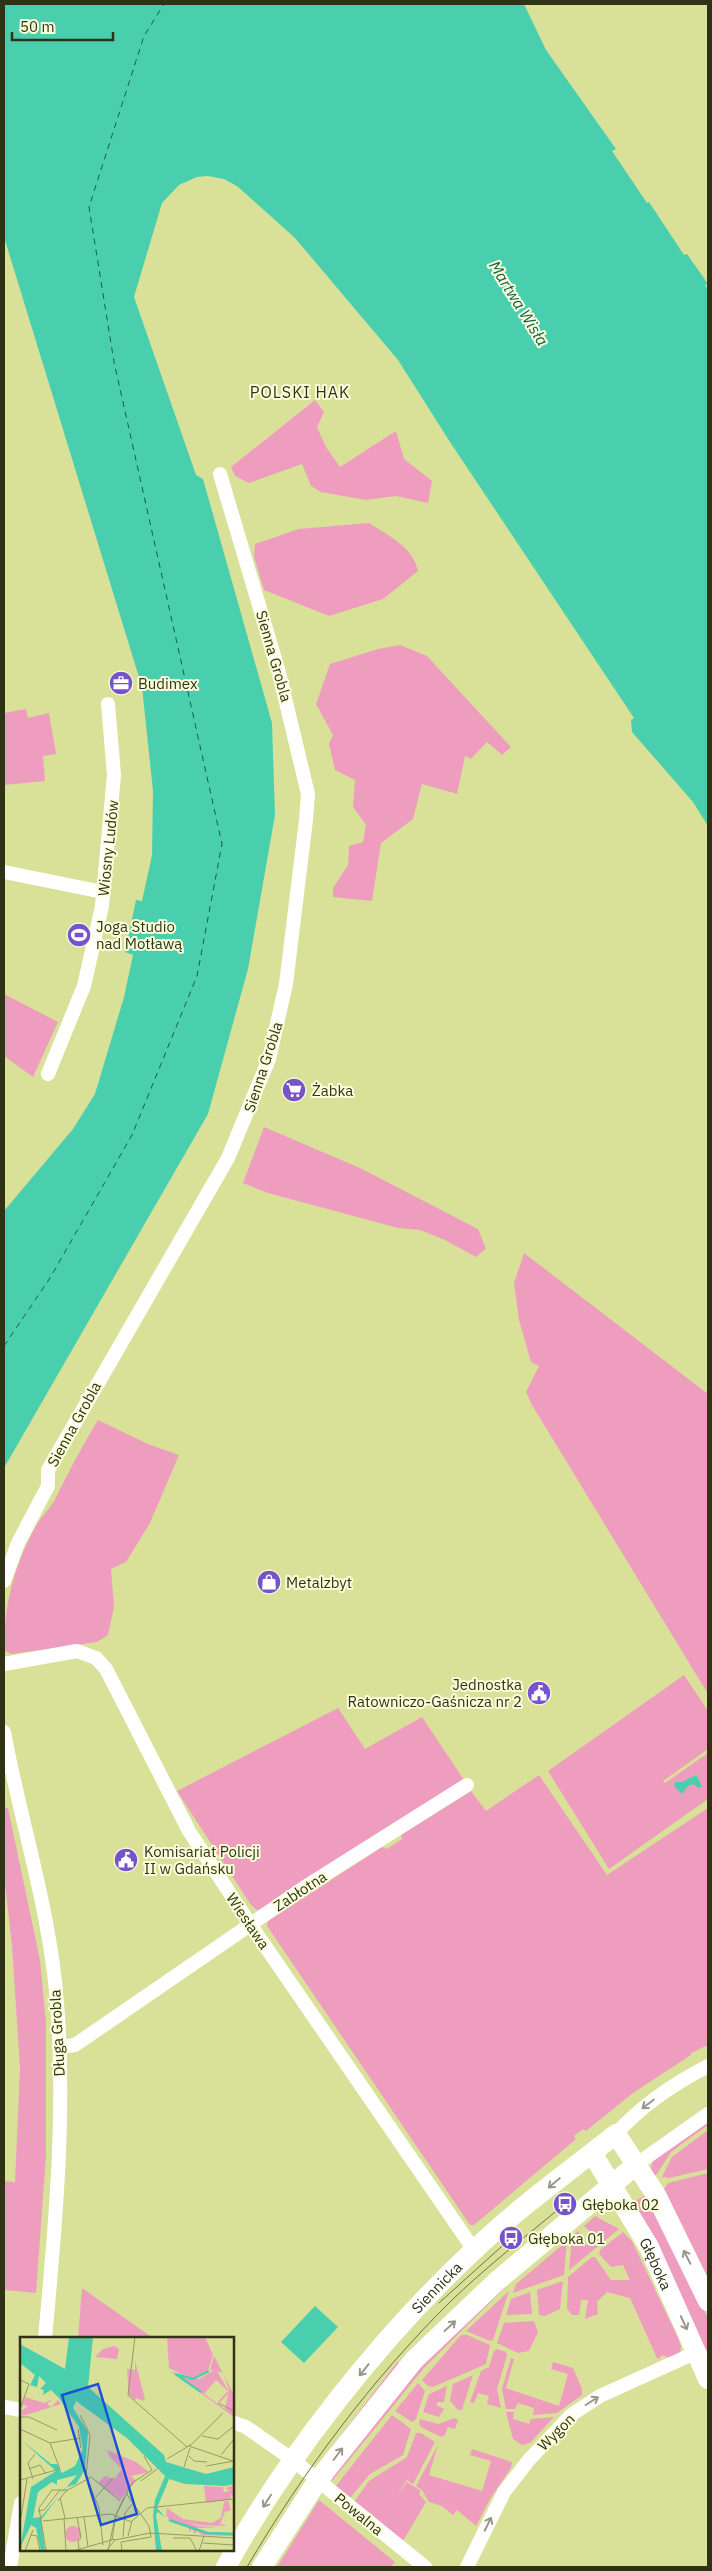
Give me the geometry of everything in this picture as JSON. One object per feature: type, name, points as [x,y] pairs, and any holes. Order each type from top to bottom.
[{"type":"street","name":"Sienna Grobla","points":[[4,1581],[18,1543],[48,1486],[48,1470],[228,1158],[264,1075],[282,1006],[301,866],[308,794],[281,679],[220,474]]},
{"type":"street","name":"Wiosny Ludów","points":[[48,1074],[84,986],[96,939],[103,892],[114,775],[108,704]]},
{"type":"street","points":[[4,872],[103,892]]},
{"type":"street","name":"Wiesława","points":[[4,1664],[77,1650],[96,1658],[106,1669],[190,1831],[250,1924],[474,2250]]},
{"type":"street","name":"Długa Grobla","points":[[4,1732],[54,1971],[60,2046],[59,2122],[52,2260],[45,2337]]},
{"type":"street","name":"Zabłotna","points":[[60,2046],[75,2045],[250,1924],[467,1785]]},
{"type":"street","name":"Siennicka","points":[[226,2567],[293,2460],[370,2362],[432,2291],[474,2250],[616,2134],[630,2118],[664,2093],[708,2066]]},
{"type":"street","points":[[262,2567],[318,2480],[414,2360],[498,2282],[612,2184],[708,2114]]},
{"type":"street","name":"Głęboka","points":[[616,2134],[656,2195],[708,2301]]},
{"type":"street","name":"Głęboka","points":[[592,2153],[649,2247],[704,2366]]},
{"type":"street","name":"Wygon","points":[[467,2567],[504,2492],[528,2461],[571,2415],[600,2396],[704,2366]]},
{"type":"street","points":[[4,2407],[20,2410]]},
{"type":"street","name":"Powalna","points":[[234,2423],[246,2427],[293,2460],[425,2567]]},
{"type":"street","points":[[10,2567],[20,2508]]},
{"type":"shaded area","points":[[315,400],[324,412],[317,427],[326,447],[340,467],[396,431],[404,459],[432,481],[428,503],[396,496],[366,500],[321,492],[311,486],[302,464],[249,483],[235,476],[231,467]]},
{"type":"shaded area","points":[[369,523],[406,549],[411,555],[418,571],[383,599],[329,616],[264,590],[254,557],[255,544],[299,529]]},
{"type":"shaded area","points":[[400,645],[427,656],[511,747],[502,755],[487,742],[471,759],[465,756],[457,794],[422,784],[413,819],[381,843],[372,901],[333,897],[333,888],[348,865],[349,846],[363,842],[366,825],[353,807],[355,780],[335,770],[329,744],[333,735],[316,704],[330,664],[378,649]]},
{"type":"shaded area","points":[[26,709],[28,718],[49,713],[56,754],[43,756],[45,781],[4,785],[4,713]]},
{"type":"shaded area","points":[[4,994],[58,1022],[33,1077],[4,1056]]},
{"type":"shaded area","points":[[264,1127],[360,1168],[478,1229],[486,1249],[476,1257],[445,1240],[420,1230],[398,1228],[268,1193],[243,1183]]},
{"type":"shaded area","points":[[524,1253],[708,1394],[708,1694],[532,1405],[526,1392],[539,1366],[531,1362],[519,1320],[514,1283]]},
{"type":"shaded area","points":[[98,1420],[148,1444],[179,1455],[150,1523],[126,1562],[111,1569],[114,1607],[108,1635],[97,1642],[11,1654],[4,1650],[4,1633],[8,1601],[16,1571],[36,1526],[54,1501]]},
{"type":"shaded area","points":[[684,1675],[708,1711],[708,1749],[663,1781],[665,1783],[708,1753],[708,1799],[609,1869],[548,1771]]},
{"type":"shaded area","points":[[338,1708],[365,1749],[422,1717],[464,1780],[264,1909],[257,1910],[251,1905],[177,1791]]},
{"type":"shaded area","points":[[539,1775],[607,1875],[708,1808],[708,2045],[691,2053],[691,2055],[633,2093],[586,2131],[583,2129],[574,2136],[576,2139],[474,2225],[470,2225],[267,1926],[268,1921],[382,1847],[387,1849],[402,1839],[401,1835],[471,1791],[486,1811]]},
{"type":"shaded area","points":[[4,1807],[8,1808],[40,1960],[46,2022],[46,2156],[36,2293],[4,2290],[4,2181],[15,2182],[20,2068],[12,1946],[4,1875]]},
{"type":"shaded area","points":[[708,2118],[708,2125],[671,2152],[657,2174],[653,2176],[651,2169],[653,2160]]},
{"type":"shaded area","points":[[708,2130],[708,2169],[669,2178],[662,2177],[672,2157]]},
{"type":"shaded area","points":[[708,2173],[708,2278],[664,2189],[668,2183]]},
{"type":"shaded area","points":[[647,2194],[708,2318],[708,2350],[705,2351],[632,2203]]},
{"type":"shaded area","points":[[595,2216],[619,2229],[569,2270],[572,2236],[578,2231],[587,2245],[596,2237],[584,2226]]},
{"type":"shaded area","points":[[623,2232],[632,2241],[678,2338],[681,2346],[680,2354],[671,2357],[662,2355],[659,2359],[657,2358],[630,2298],[607,2292],[597,2302],[598,2314],[585,2319],[588,2300],[581,2300],[579,2315],[572,2315],[567,2309],[568,2277],[592,2257],[595,2257],[611,2280],[630,2280],[623,2265],[611,2267],[599,2254],[600,2250]]},
{"type":"shaded area","points":[[567,2241],[564,2275],[513,2293],[516,2284]]},
{"type":"shaded area","points":[[517,2276],[424,2368],[332,2481],[332,2478],[425,2358]]},
{"type":"shaded area","points":[[563,2281],[560,2309],[545,2316],[539,2315],[537,2290]]},
{"type":"shaded area","points":[[82,2288],[152,2337],[78,2337]]},
{"type":"shaded area","points":[[509,2291],[493,2340],[490,2341],[466,2331]]},
{"type":"shaded area","points":[[530,2292],[532,2314],[506,2315],[511,2299]]},
{"type":"shaded area","points":[[534,2321],[538,2332],[529,2351],[518,2353],[497,2343],[504,2323]]},
{"type":"shaded area","points":[[461,2335],[467,2335],[490,2345],[486,2364],[433,2387],[428,2386],[422,2380]]},
{"type":"shaded area","points":[[497,2349],[506,2352],[507,2356],[497,2389],[501,2408],[487,2404],[489,2396],[478,2393],[474,2403],[470,2402],[481,2371],[489,2367],[494,2351]]},
{"type":"shaded area","points":[[511,2358],[514,2359],[506,2388],[559,2406],[568,2374],[551,2369],[553,2362],[573,2368],[582,2389],[582,2395],[557,2413],[533,2415],[534,2408],[518,2403],[515,2409],[506,2409],[502,2389]]},
{"type":"shaded area","points":[[398,2361],[399,2364],[317,2466]]},
{"type":"shaded area","points":[[473,2375],[462,2410],[458,2410],[450,2401],[453,2384]]},
{"type":"shaded area","points":[[418,2383],[425,2391],[416,2419],[412,2422],[395,2411]]},
{"type":"shaded area","points":[[447,2386],[444,2402],[438,2402],[436,2405],[444,2409],[439,2417],[423,2412],[429,2394]]},
{"type":"shaded area","points":[[506,2412],[514,2412],[513,2419],[529,2424],[531,2419],[554,2417],[530,2443],[522,2445],[513,2439]]},
{"type":"shaded area","points":[[392,2415],[411,2429],[403,2455],[370,2474],[350,2498],[335,2487]]},
{"type":"shaded area","points":[[454,2418],[458,2420],[455,2429],[448,2427],[445,2435],[441,2437],[421,2427],[419,2423],[420,2419],[439,2424]]},
{"type":"shaded area","points":[[416,2433],[421,2433],[435,2442],[413,2484],[407,2480],[397,2496],[407,2482],[421,2491],[419,2494],[426,2502],[403,2541],[354,2502],[369,2481],[407,2457]]},
{"type":"shaded area","points":[[438,2445],[429,2475],[482,2491],[491,2461],[470,2455],[472,2449],[512,2462],[511,2468],[490,2499],[476,2526],[457,2510],[453,2515],[442,2506],[429,2502],[422,2490],[416,2486]]},
{"type":"shaded area","points":[[319,2500],[395,2562],[391,2567],[277,2567]]},
{"type":"water","name":"Martwa Wisła","points":[[4,4],[524,4],[546,50],[616,149],[612,151],[684,255],[687,254],[708,284],[705,285],[708,290],[708,826],[693,802],[632,732],[631,720],[634,718],[450,442],[398,360],[295,238],[237,186],[224,179],[208,176],[197,177],[179,185],[162,203],[134,297],[196,475],[203,479],[272,723],[275,815],[248,969],[208,1114],[4,1468],[4,1211],[73,1129],[95,1094],[124,997],[133,955],[125,952],[136,900],[142,901],[152,855],[153,791],[142,687],[4,237]]},
{"type":"water","points":[[696,1775],[702,1786],[699,1788],[693,1784],[688,1786],[682,1794],[674,1786],[675,1782],[682,1782]]},
{"type":"water","points":[[315,2306],[338,2327],[304,2363],[281,2342]]},
{"type":"ferry route","points":[[4,1346],[50,1278],[132,1135],[197,976],[222,844],[114,362],[89,207],[144,36],[164,4]]},
{"type":"tram line","points":[[247,2567],[291,2496],[315,2462],[393,2363],[464,2289],[565,2204]]},
{"type":"tram line","points":[[439,2303],[511,2238]]},
{"type":"place","name":"Budimex","points":[[121,683]]},
{"type":"place","name":"Joga Studio nad Motławą","points":[[79,935]]},
{"type":"place","name":"Żabka","points":[[294,1090]]},
{"type":"place","name":"Metalzbyt","points":[[269,1582]]},
{"type":"place","name":"Jednostka Ratowniczo-Gaśnicza nr 2","points":[[539,1693]]},
{"type":"place","name":"Komisariat Policji II w Gdańsku","points":[[126,1860]]},
{"type":"place","name":"Głęboka 02","points":[[565,2204]]},
{"type":"place","name":"Głęboka 01","points":[[511,2238]]},
{"type":"district","name":"POLSKI HAK","points":[[300,392]]}]
